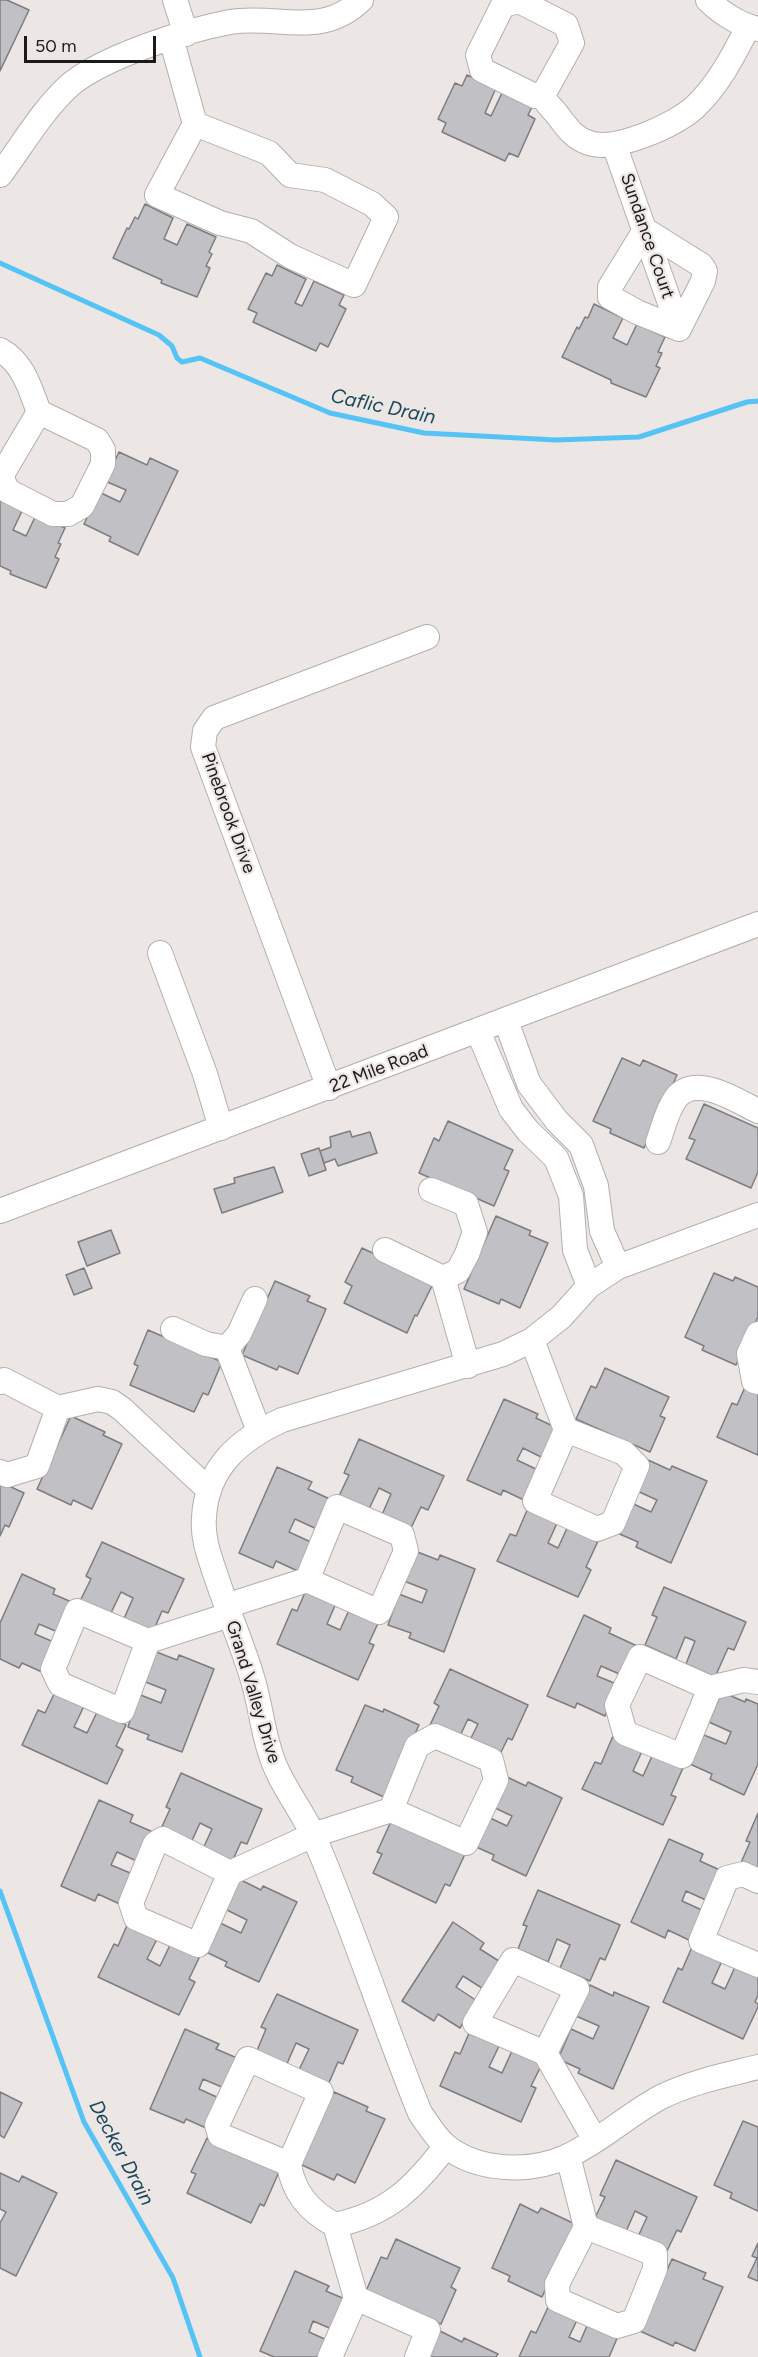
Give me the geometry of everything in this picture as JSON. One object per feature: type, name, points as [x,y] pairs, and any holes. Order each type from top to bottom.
[{"type":"street","points":[[175,0],[178,36],[195,124],[158,195],[220,223],[251,231],[290,256],[354,285],[386,218],[372,204],[325,180],[290,175],[269,153],[195,124]]},
{"type":"street","points":[[0,175],[48,110],[69,86],[91,70],[178,36],[231,22],[305,24],[340,16],[361,0]]},
{"type":"street","points":[[543,95],[548,106],[577,138],[590,144],[614,144],[664,127],[693,108],[719,79],[753,28],[724,13],[708,0]]},
{"type":"street","name":"Sundance Court","points":[[614,144],[679,329]]},
{"type":"street","points":[[645,230],[701,265],[705,271],[703,280],[679,329],[637,312],[610,297],[610,287],[645,230]]},
{"type":"street","points":[[0,350],[19,366],[39,412],[97,440],[103,450],[103,464],[82,506],[69,514],[53,514],[8,491],[3,482],[3,473],[39,412]]},
{"type":"street","name":"Pinebrook Drive","points":[[329,1088],[203,747],[204,731],[214,718],[427,637]]},
{"type":"street","name":"22 Mile Road","points":[[0,1211],[758,924]]},
{"type":"street","points":[[160,953],[205,1074],[222,1128]]},
{"type":"street","points":[[506,1021],[532,1090],[581,1145],[596,1186],[602,1231],[618,1267]]},
{"type":"street","points":[[478,1031],[511,1109],[528,1131],[556,1158],[571,1196],[575,1250],[589,1286]]},
{"type":"street","points":[[658,1142],[676,1099],[685,1091],[695,1088],[708,1089],[758,1111]]},
{"type":"street","points":[[556,1158],[581,1145]]},
{"type":"street","points":[[431,1190],[466,1204],[476,1232],[468,1254],[458,1271],[443,1278]]},
{"type":"street","name":"Grand Valley Drive","points":[[758,1215],[618,1267],[589,1286],[561,1317],[532,1340],[503,1354],[282,1420],[258,1431],[229,1453],[209,1490],[204,1515],[204,1535],[252,1678],[276,1768],[313,1836],[420,2113],[446,2146],[469,2158],[490,2165],[509,2167],[548,2164],[596,2140],[662,2096],[702,2081],[758,2067]]},
{"type":"street","points":[[385,1250],[443,1278],[468,1366]]},
{"type":"street","points":[[226,1348],[239,1334],[255,1299]]},
{"type":"street","points":[[173,1329],[206,1344],[226,1348]]},
{"type":"street","points":[[758,1334],[749,1354],[754,1381],[758,1382]]},
{"type":"street","points":[[532,1340],[566,1430],[535,1501],[597,1529],[613,1522],[637,1466],[624,1453],[566,1430]]},
{"type":"street","points":[[226,1348],[258,1431]]},
{"type":"street","points":[[0,1382],[4,1380],[58,1408],[98,1399],[112,1402],[209,1490]]},
{"type":"street","points":[[0,1472],[8,1475],[37,1466],[58,1408]]},
{"type":"street","points":[[148,1641],[307,1580],[379,1612],[406,1551],[402,1535],[337,1507],[307,1580]]},
{"type":"street","points":[[710,1688],[744,1680],[758,1682]]},
{"type":"street","points":[[230,1873],[163,1839],[155,1844],[131,1903],[136,1918],[198,1945],[230,1873],[313,1836],[391,1810],[466,1843],[496,1780],[491,1760],[435,1736],[417,1746],[391,1810]]},
{"type":"street","points":[[758,1881],[743,1874],[727,1878],[701,1941],[758,1965]]},
{"type":"street","points":[[545,2053],[596,2140]]},
{"type":"street","points":[[289,2164],[220,2134],[217,2125],[248,2059],[321,2092],[289,2164],[291,2177],[304,2202],[317,2216],[335,2225],[353,2221],[395,2202],[424,2175],[446,2146]]},
{"type":"street","points":[[568,2156],[586,2227],[557,2284],[558,2300],[617,2326],[634,2321],[655,2269],[655,2253],[586,2227]]},
{"type":"street","points":[[330,2357],[356,2298],[335,2225]]},
{"type":"street","points":[[356,2298],[429,2330],[417,2357]]},
{"type":"building","points":[[0,0],[7,0],[29,10],[0,71]]},
{"type":"building","points":[[467,75],[496,88],[485,113],[491,116],[503,91],[533,105],[528,115],[535,119],[518,157],[509,153],[505,161],[442,132],[446,123],[438,119],[455,83],[462,86]]},
{"type":"building","points":[[145,204],[173,218],[164,239],[177,245],[187,224],[216,237],[206,266],[210,268],[197,297],[161,283],[162,280],[113,258],[127,228],[129,229],[135,217],[138,219]]},
{"type":"building","points":[[277,265],[306,279],[295,303],[302,306],[314,281],[344,295],[339,305],[346,309],[328,347],[320,343],[316,351],[253,322],[257,313],[248,309],[266,273],[272,276]]},
{"type":"building","points":[[594,304],[623,318],[613,338],[627,345],[637,324],[665,337],[658,352],[662,353],[656,366],[660,368],[646,397],[611,383],[611,380],[562,357],[577,327],[579,329],[585,317],[588,318]]},
{"type":"building","points":[[119,452],[147,465],[150,458],[178,471],[138,555],[109,541],[111,537],[84,524],[99,492],[120,502],[126,490],[105,481]]},
{"type":"building","points":[[0,498],[23,509],[13,530],[26,536],[36,515],[65,528],[55,557],[59,559],[46,588],[10,574],[11,571],[0,566]]},
{"type":"building","points":[[622,1058],[640,1066],[643,1060],[677,1075],[644,1148],[610,1133],[611,1129],[593,1121]]},
{"type":"building","points":[[704,1104],[758,1128],[758,1172],[751,1188],[686,1159],[695,1140],[689,1138]]},
{"type":"building","points":[[448,1121],[513,1150],[504,1169],[509,1171],[494,1206],[419,1173],[434,1138],[439,1141]]},
{"type":"building","points":[[350,1131],[352,1137],[370,1132],[377,1153],[338,1166],[335,1159],[324,1163],[320,1151],[331,1147],[330,1137]]},
{"type":"building","points":[[319,1148],[326,1170],[309,1176],[301,1154]]},
{"type":"building","points":[[274,1167],[283,1192],[222,1213],[214,1189],[235,1183],[234,1178]]},
{"type":"building","points":[[496,1216],[531,1231],[529,1235],[548,1243],[520,1308],[501,1299],[499,1304],[464,1289]]},
{"type":"building","points":[[111,1230],[120,1253],[87,1266],[78,1242]]},
{"type":"building","points":[[362,1248],[434,1282],[407,1333],[344,1303],[352,1286],[345,1282]]},
{"type":"building","points":[[84,1268],[92,1288],[74,1295],[66,1275]]},
{"type":"building","points":[[714,1273],[733,1281],[735,1277],[758,1287],[758,1317],[736,1365],[702,1350],[704,1346],[685,1337]]},
{"type":"building","points":[[275,1281],[310,1296],[307,1301],[326,1309],[298,1374],[279,1366],[277,1370],[242,1355]]},
{"type":"building","points":[[148,1330],[222,1362],[208,1395],[203,1393],[194,1412],[130,1385],[138,1366],[134,1364]]},
{"type":"building","points":[[605,1368],[669,1397],[660,1416],[665,1418],[650,1452],[576,1419],[591,1386],[596,1388]]},
{"type":"building","points":[[746,1385],[758,1390],[758,1455],[717,1437],[732,1403],[737,1405]]},
{"type":"building","points":[[504,1399],[538,1414],[536,1418],[559,1429],[545,1459],[523,1448],[517,1460],[540,1471],[526,1501],[503,1490],[501,1495],[467,1480]]},
{"type":"building","points":[[71,1416],[105,1432],[103,1435],[122,1444],[92,1509],[73,1500],[71,1505],[37,1489]]},
{"type":"building","points":[[359,1439],[444,1476],[428,1510],[421,1507],[410,1530],[381,1517],[391,1494],[379,1488],[368,1511],[338,1498],[349,1475],[344,1473]]},
{"type":"building","points":[[648,1460],[670,1470],[672,1466],[707,1481],[671,1563],[636,1547],[638,1542],[615,1532],[629,1502],[651,1512],[657,1500],[635,1490]]},
{"type":"building","points":[[277,1467],[312,1482],[308,1489],[332,1500],[319,1530],[295,1519],[289,1532],[313,1543],[300,1572],[276,1561],[273,1568],[239,1553]]},
{"type":"building","points":[[0,1482],[24,1493],[9,1527],[5,1525],[0,1536]]},
{"type":"building","points":[[528,1508],[558,1521],[548,1543],[558,1548],[568,1526],[599,1539],[586,1567],[591,1570],[578,1597],[497,1561],[510,1534],[516,1536]]},
{"type":"building","points":[[102,1542],[184,1579],[168,1613],[162,1611],[152,1634],[123,1621],[133,1598],[121,1592],[110,1615],[80,1601],[91,1579],[86,1576]]},
{"type":"building","points":[[415,1551],[438,1560],[440,1555],[475,1569],[444,1652],[409,1638],[411,1633],[388,1625],[399,1594],[422,1603],[427,1590],[404,1581]]},
{"type":"building","points":[[22,1574],[55,1589],[53,1594],[74,1603],[60,1633],[39,1624],[35,1634],[56,1643],[42,1672],[22,1663],[19,1668],[0,1659],[0,1623]]},
{"type":"building","points":[[664,1587],[746,1622],[734,1650],[728,1648],[715,1677],[686,1664],[695,1641],[685,1637],[676,1659],[645,1645],[657,1617],[652,1615]]},
{"type":"building","points":[[307,1588],[337,1601],[327,1624],[340,1630],[350,1608],[379,1621],[369,1643],[374,1645],[358,1680],[277,1644],[292,1609],[297,1611]]},
{"type":"building","points":[[584,1615],[611,1628],[609,1633],[637,1646],[624,1676],[601,1666],[597,1676],[619,1685],[605,1716],[577,1703],[575,1708],[547,1696]]},
{"type":"building","points":[[154,1651],[177,1660],[179,1655],[214,1669],[182,1752],[147,1739],[149,1735],[128,1727],[138,1694],[161,1703],[166,1690],[143,1681]]},
{"type":"building","points":[[450,1669],[528,1705],[512,1740],[508,1738],[499,1756],[469,1742],[478,1724],[468,1719],[459,1738],[430,1725],[439,1706],[434,1703]]},
{"type":"building","points":[[56,1690],[85,1704],[74,1727],[87,1733],[98,1710],[126,1725],[116,1746],[123,1750],[107,1784],[22,1745],[38,1710],[45,1713]]},
{"type":"building","points":[[722,1692],[745,1702],[746,1699],[758,1704],[758,1764],[744,1795],[710,1779],[712,1774],[690,1764],[704,1735],[726,1744],[731,1732],[709,1722]]},
{"type":"building","points":[[365,1705],[383,1712],[384,1709],[419,1725],[386,1798],[351,1782],[353,1777],[336,1770]]},
{"type":"building","points":[[613,1736],[643,1749],[633,1771],[643,1776],[653,1754],[683,1768],[671,1795],[676,1797],[663,1825],[582,1789],[595,1762],[601,1764]]},
{"type":"building","points":[[181,1773],[262,1809],[247,1844],[241,1842],[231,1864],[202,1851],[212,1829],[200,1823],[190,1845],[160,1831],[170,1809],[166,1807]]},
{"type":"building","points":[[507,1777],[526,1786],[528,1782],[562,1798],[526,1876],[492,1860],[494,1855],[474,1846],[488,1817],[507,1826],[512,1816],[493,1807]]},
{"type":"building","points":[[99,1800],[133,1815],[130,1822],[155,1833],[141,1863],[117,1852],[111,1865],[135,1875],[122,1905],[98,1894],[95,1901],[61,1886]]},
{"type":"building","points":[[758,1813],[758,1873],[740,1865],[750,1842],[746,1841]]},
{"type":"building","points":[[393,1817],[466,1852],[450,1886],[445,1884],[436,1903],[373,1873],[382,1854],[377,1852]]},
{"type":"building","points":[[669,1839],[703,1854],[700,1861],[722,1871],[708,1901],[686,1891],[682,1901],[704,1911],[691,1941],[668,1930],[665,1938],[631,1922]]},
{"type":"building","points":[[239,1879],[261,1890],[263,1886],[297,1902],[259,1982],[225,1966],[227,1962],[204,1951],[218,1922],[241,1933],[247,1920],[225,1909]]},
{"type":"building","points":[[538,1890],[620,1925],[605,1960],[600,1958],[590,1981],[560,1968],[570,1945],[557,1939],[548,1962],[518,1949],[527,1926],[523,1925]]},
{"type":"building","points":[[453,1922],[484,1943],[480,1949],[502,1963],[485,1990],[463,1976],[456,1987],[477,2001],[460,2028],[438,2014],[434,2021],[402,2001]]},
{"type":"building","points":[[128,1923],[158,1937],[147,1959],[160,1966],[171,1943],[200,1956],[189,1979],[195,1982],[179,2015],[98,1977],[114,1944],[118,1946]]},
{"type":"building","points":[[692,1947],[722,1961],[712,1983],[725,1989],[735,1967],[758,1977],[758,1995],[755,2002],[758,2007],[743,2039],[663,2002],[678,1968],[682,1970]]},
{"type":"building","points":[[590,1985],[613,1996],[614,1992],[649,2007],[613,2089],[578,2073],[580,2069],[558,2059],[571,2029],[593,2039],[599,2026],[576,2016]]},
{"type":"building","points":[[277,1994],[358,2030],[343,2064],[338,2062],[328,2085],[298,2072],[309,2049],[296,2043],[286,2066],[256,2053],[266,2029],[261,2027]]},
{"type":"building","points":[[185,2029],[219,2044],[216,2049],[237,2058],[224,2088],[203,2079],[199,2089],[219,2098],[206,2128],[186,2119],[184,2123],[150,2109]]},
{"type":"building","points":[[470,2031],[500,2044],[489,2067],[502,2073],[512,2051],[542,2064],[531,2086],[536,2088],[521,2122],[440,2086],[455,2052],[460,2054]]},
{"type":"building","points":[[0,2092],[22,2103],[4,2138],[0,2135]]},
{"type":"building","points":[[334,2092],[368,2107],[366,2111],[385,2119],[355,2183],[337,2174],[334,2180],[300,2164]]},
{"type":"building","points":[[743,2121],[758,2127],[758,2211],[730,2198],[732,2193],[714,2185]]},
{"type":"building","points":[[207,2138],[279,2172],[264,2206],[260,2204],[251,2223],[187,2193],[196,2174],[191,2172]]},
{"type":"building","points":[[616,2160],[697,2197],[681,2232],[677,2230],[666,2253],[637,2239],[647,2217],[635,2211],[625,2234],[594,2220],[605,2197],[600,2195]]},
{"type":"building","points":[[0,2173],[19,2182],[22,2176],[57,2193],[16,2276],[0,2268],[0,2223],[6,2212],[0,2209]]},
{"type":"building","points":[[520,2204],[538,2213],[541,2208],[575,2224],[542,2297],[508,2281],[510,2276],[492,2268]]},
{"type":"building","points":[[396,2239],[460,2268],[451,2287],[456,2290],[441,2324],[366,2291],[381,2257],[387,2259]]},
{"type":"building","points":[[758,2243],[758,2281],[748,2277],[757,2258],[752,2256]]},
{"type":"building","points":[[672,2259],[706,2273],[703,2279],[723,2287],[695,2351],[675,2342],[673,2346],[640,2331]]},
{"type":"building","points":[[295,2271],[329,2286],[326,2291],[347,2300],[334,2330],[313,2321],[309,2332],[329,2341],[322,2357],[274,2357],[260,2351]]},
{"type":"building","points":[[550,2303],[579,2316],[569,2337],[580,2342],[589,2321],[619,2334],[609,2357],[519,2357],[531,2331],[536,2333]]},
{"type":"building","points":[[440,2331],[462,2342],[464,2338],[498,2354],[496,2357],[428,2357]]},
{"type":"waterway","name":"Caflic Drain","points":[[0,263],[159,335],[172,346],[177,358],[182,362],[200,358],[330,413],[424,433],[556,440],[639,437],[747,402],[758,401]]},
{"type":"waterway","name":"Decker Drain","points":[[0,1891],[84,2122],[173,2278],[200,2357]]}]
